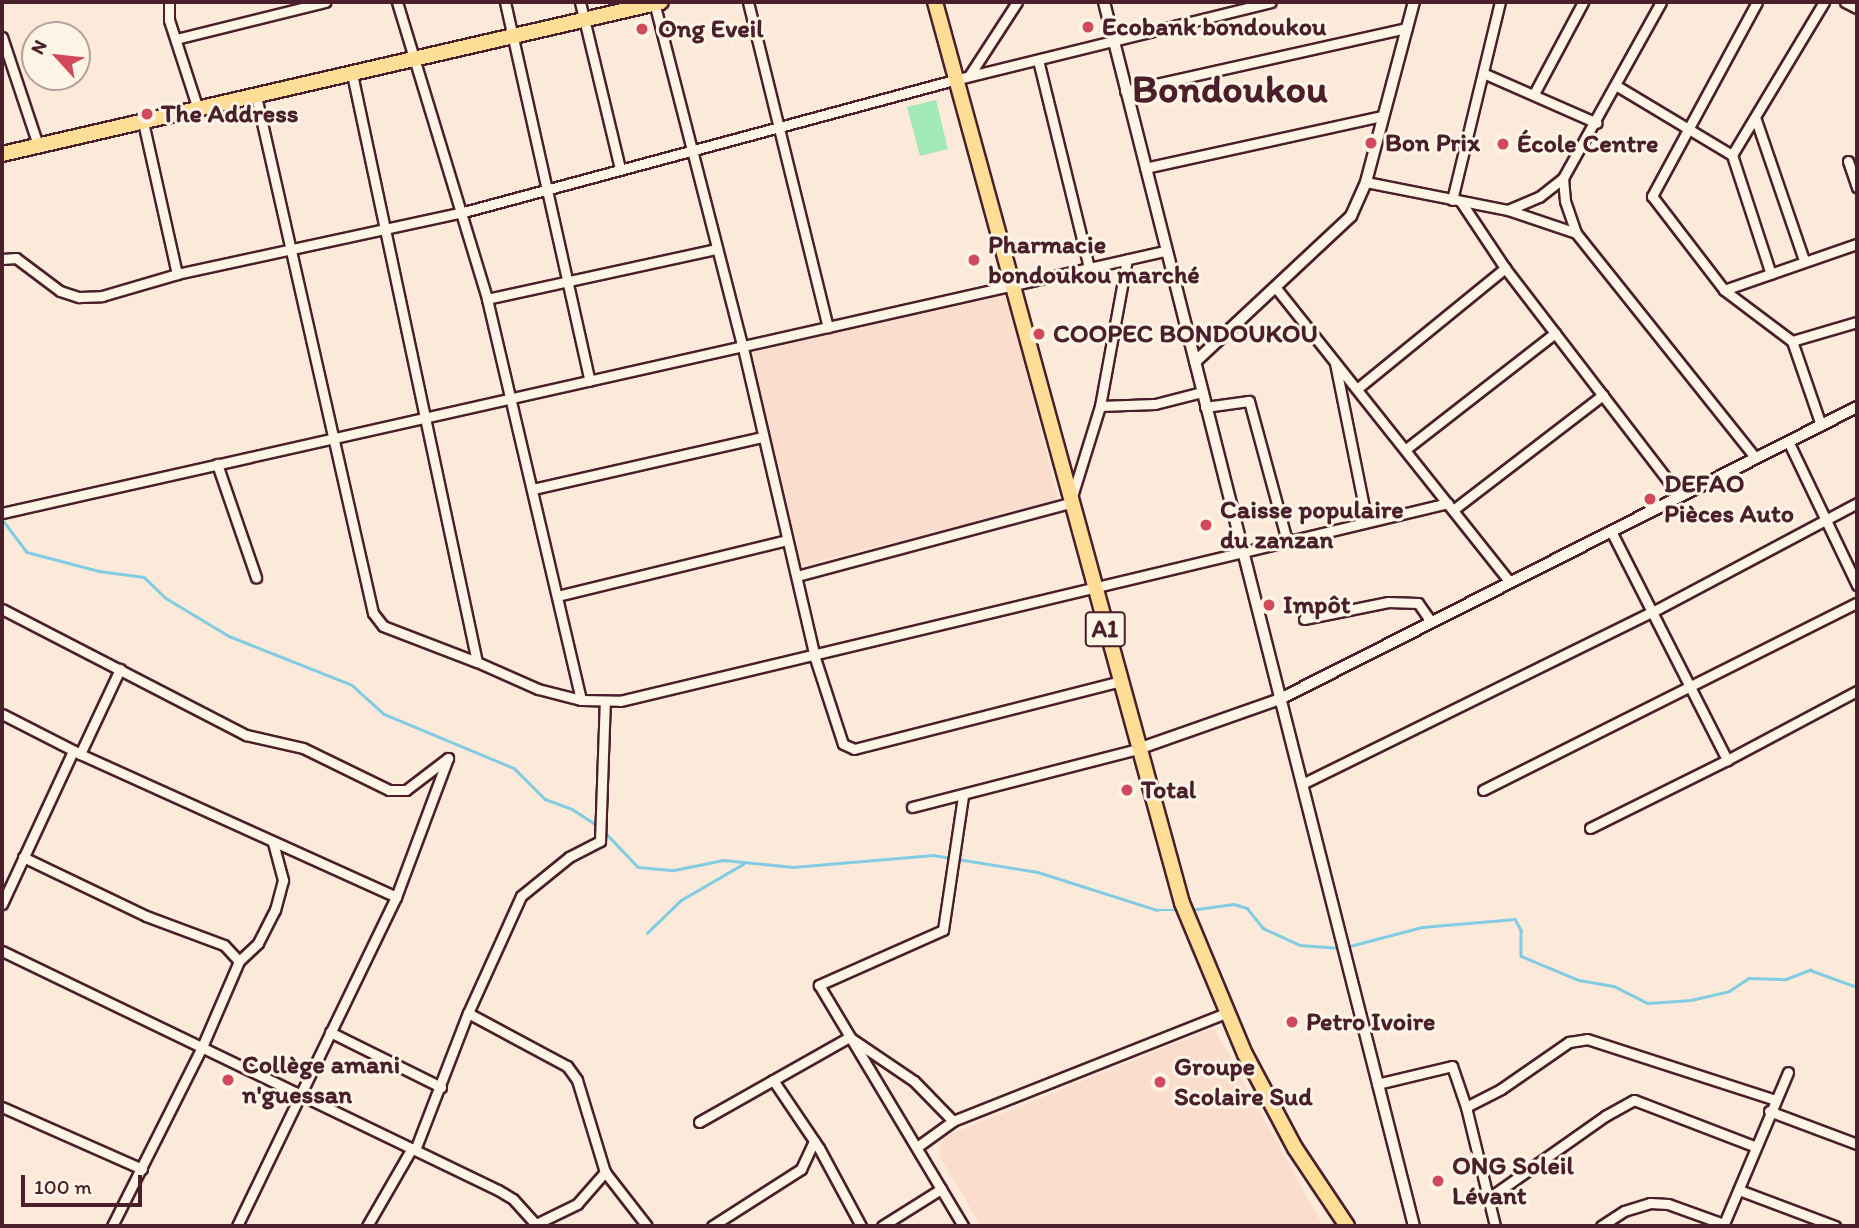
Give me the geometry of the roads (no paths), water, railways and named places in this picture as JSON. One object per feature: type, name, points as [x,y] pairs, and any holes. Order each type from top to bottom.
[{"type":"main road","points":[[2,153],[656,2]]},
{"type":"main road","name":"A1","points":[[936,2],[954,80],[1009,283],[1182,903],[1226,1013],[1290,1138],[1347,1226]]},
{"type":"street","points":[[169,2],[176,39],[198,109]]},
{"type":"street","points":[[176,39],[326,2]]},
{"type":"street","points":[[397,2],[487,299],[581,700]]},
{"type":"street","points":[[505,2],[590,381]]},
{"type":"street","points":[[580,2],[620,169]]},
{"type":"street","points":[[656,2],[691,150],[743,348],[786,540],[816,657],[843,744],[854,749],[1120,681]]},
{"type":"street","points":[[748,2],[828,327]]},
{"type":"street","points":[[969,76],[1017,2]]},
{"type":"street","points":[[1104,2],[1165,251],[1304,783],[1377,1084],[1415,1226]]},
{"type":"street","points":[[2,259],[16,258],[60,291],[79,297],[102,296],[177,274],[460,213],[969,76],[1113,41],[1239,6],[1271,2]]},
{"type":"street","points":[[1195,362],[1351,216],[1366,182],[1413,2]]},
{"type":"street","points":[[1500,2],[1457,201],[1679,495]]},
{"type":"street","points":[[1535,92],[1583,2]]},
{"type":"street","points":[[1508,210],[1539,197],[1563,178],[1597,123],[1661,2]]},
{"type":"street","points":[[1757,2],[1652,196],[1724,289],[1792,341],[1821,425]]},
{"type":"street","points":[[1731,155],[1756,120],[1824,2]]},
{"type":"street","points":[[1845,2],[1857,8]]},
{"type":"street","points":[[1125,91],[1407,28]]},
{"type":"street","points":[[2,37],[38,145]]},
{"type":"street","points":[[1038,60],[1089,268]]},
{"type":"street","points":[[1483,73],[1535,92],[1597,123]]},
{"type":"street","points":[[352,74],[477,662]]},
{"type":"street","points":[[1617,86],[1731,155],[1771,274]]},
{"type":"street","points":[[256,96],[332,438],[376,620],[383,626],[538,689],[581,700],[620,701],[816,657],[1367,522],[1450,506],[1603,395]]},
{"type":"street","points":[[1146,168],[1382,116]]},
{"type":"street","points":[[1756,120],[1804,260]]},
{"type":"street","points":[[143,122],[177,274]]},
{"type":"street","points":[[1847,161],[1857,187]]},
{"type":"street","points":[[1563,178],[1576,233],[1755,457]]},
{"type":"street","points":[[1366,182],[1508,210],[1576,233]]},
{"type":"street","points":[[1724,289],[1857,244]]},
{"type":"street","points":[[487,299],[569,278],[716,249]]},
{"type":"street","points":[[2,513],[512,397],[743,348],[1009,283],[1165,251]]},
{"type":"street","points":[[797,576],[1070,503],[1100,406],[1127,259]]},
{"type":"street","points":[[1358,388],[1505,268]]},
{"type":"street","points":[[1276,288],[1510,581]]},
{"type":"street","points":[[1792,341],[1857,322]]},
{"type":"street","points":[[1406,449],[1555,333]]},
{"type":"street","points":[[1334,359],[1367,522]]},
{"type":"street","points":[[1100,406],[1155,404],[1202,392]]},
{"type":"street","points":[[1205,407],[1249,401],[1287,541]]},
{"type":"street","points":[[912,807],[1138,749],[1280,698],[1429,620],[1857,407]]},
{"type":"street","points":[[533,489],[762,437]]},
{"type":"street","points":[[1788,441],[1857,584]]},
{"type":"street","points":[[217,464],[256,577]]},
{"type":"street","points":[[1304,783],[1654,611],[1857,503]]},
{"type":"street","points":[[1612,531],[1727,760]]},
{"type":"street","points":[[557,596],[786,540]]},
{"type":"street","points":[[1304,619],[1388,602],[1418,603],[1429,620]]},
{"type":"street","points":[[1483,790],[1692,688],[1857,603]]},
{"type":"street","points":[[2,609],[253,738],[303,748],[389,790],[406,790],[448,758],[396,897],[237,1226]]},
{"type":"street","points":[[2,904],[23,857],[120,669]]},
{"type":"street","points":[[1590,828],[1857,691]]},
{"type":"street","points":[[367,1226],[413,1149],[441,1087],[468,1013],[521,896],[569,857],[600,841],[606,701]]},
{"type":"street","points":[[2,714],[76,753],[396,897]]},
{"type":"street","points":[[963,796],[943,930],[819,985],[963,1226]]},
{"type":"street","points":[[112,1226],[202,1047],[239,961],[258,943],[281,892],[282,868],[272,843]]},
{"type":"street","points":[[23,857],[146,916],[224,944],[239,961]]},
{"type":"street","points":[[2,951],[513,1199],[537,1225],[576,1204],[605,1172]]},
{"type":"street","points":[[468,1013],[567,1066],[577,1080],[605,1172],[647,1226]]},
{"type":"street","points":[[918,1147],[953,1121],[1226,1013]]},
{"type":"street","points":[[330,1032],[441,1087]]},
{"type":"street","points":[[699,1122],[849,1037]]},
{"type":"street","points":[[849,1037],[914,1081],[953,1121]]},
{"type":"street","points":[[1466,1107],[1577,1039],[1773,1099]]},
{"type":"street","points":[[1377,1084],[1452,1066],[1466,1107],[1486,1200],[1496,1226]]},
{"type":"street","points":[[1601,1226],[1624,1211],[1650,1203],[1668,1204],[1723,1225],[1773,1099],[1788,1072]]},
{"type":"street","points":[[773,1080],[814,1141],[861,1226]]},
{"type":"street","points":[[1486,1200],[1605,1116],[1634,1100],[1754,1146]]},
{"type":"street","points":[[2,1107],[142,1169]]},
{"type":"street","points":[[1769,1111],[1857,1144]]},
{"type":"street","points":[[712,1226],[801,1169],[814,1141]]},
{"type":"street","points":[[882,1226],[941,1189]]},
{"type":"street","points":[[1739,1190],[1835,1226]]},
{"type":"waterway","points":[[2,519],[27,552],[99,571],[144,577],[166,598],[229,636],[352,685],[384,714],[514,768],[545,799],[572,809],[597,825]]},
{"type":"waterway","points":[[602,829],[638,867],[674,870],[723,860],[793,867],[933,855],[1038,872],[1157,910],[1180,910]]},
{"type":"waterway","points":[[647,933],[681,900],[743,864]]},
{"type":"waterway","points":[[1190,910],[1234,904],[1247,908],[1263,928],[1300,945],[1340,948]]},
{"type":"waterway","points":[[1346,947],[1422,927],[1515,919],[1521,930],[1521,956],[1579,980],[1614,986],[1648,1003],[1691,1000],[1729,991],[1749,978],[1786,979],[1810,970],[1857,987]]},
{"type":"place","name":"Ecobank bondoukou","points":[[1088,27]]},
{"type":"place","name":"Ong Eveil","points":[[642,29]]},
{"type":"place","name":"The Address","points":[[147,114]]},
{"type":"place","name":"Bon Prix","points":[[1371,143]]},
{"type":"place","name":"École Centre","points":[[1503,144]]},
{"type":"place","name":"Pharmacie bondoukou marché","points":[[974,260]]},
{"type":"place","name":"COOPEC BONDOUKOU","points":[[1039,334]]},
{"type":"place","name":"DEFAO Pièces Auto","points":[[1650,499]]},
{"type":"place","name":"Caisse populaire du zanzan","points":[[1206,525]]},
{"type":"place","name":"Impôt","points":[[1269,605]]},
{"type":"place","name":"Total","points":[[1127,790]]},
{"type":"place","name":"Petro Ivoire","points":[[1292,1022]]},
{"type":"place","name":"Collège amani n'guessan","points":[[228,1080]]},
{"type":"place","name":"Groupe Scolaire Sud","points":[[1160,1082]]},
{"type":"place","name":"ONG Soleil Lévant","points":[[1438,1181]]},
{"type":"district","name":"Bondoukou","points":[[1230,88]]}]
